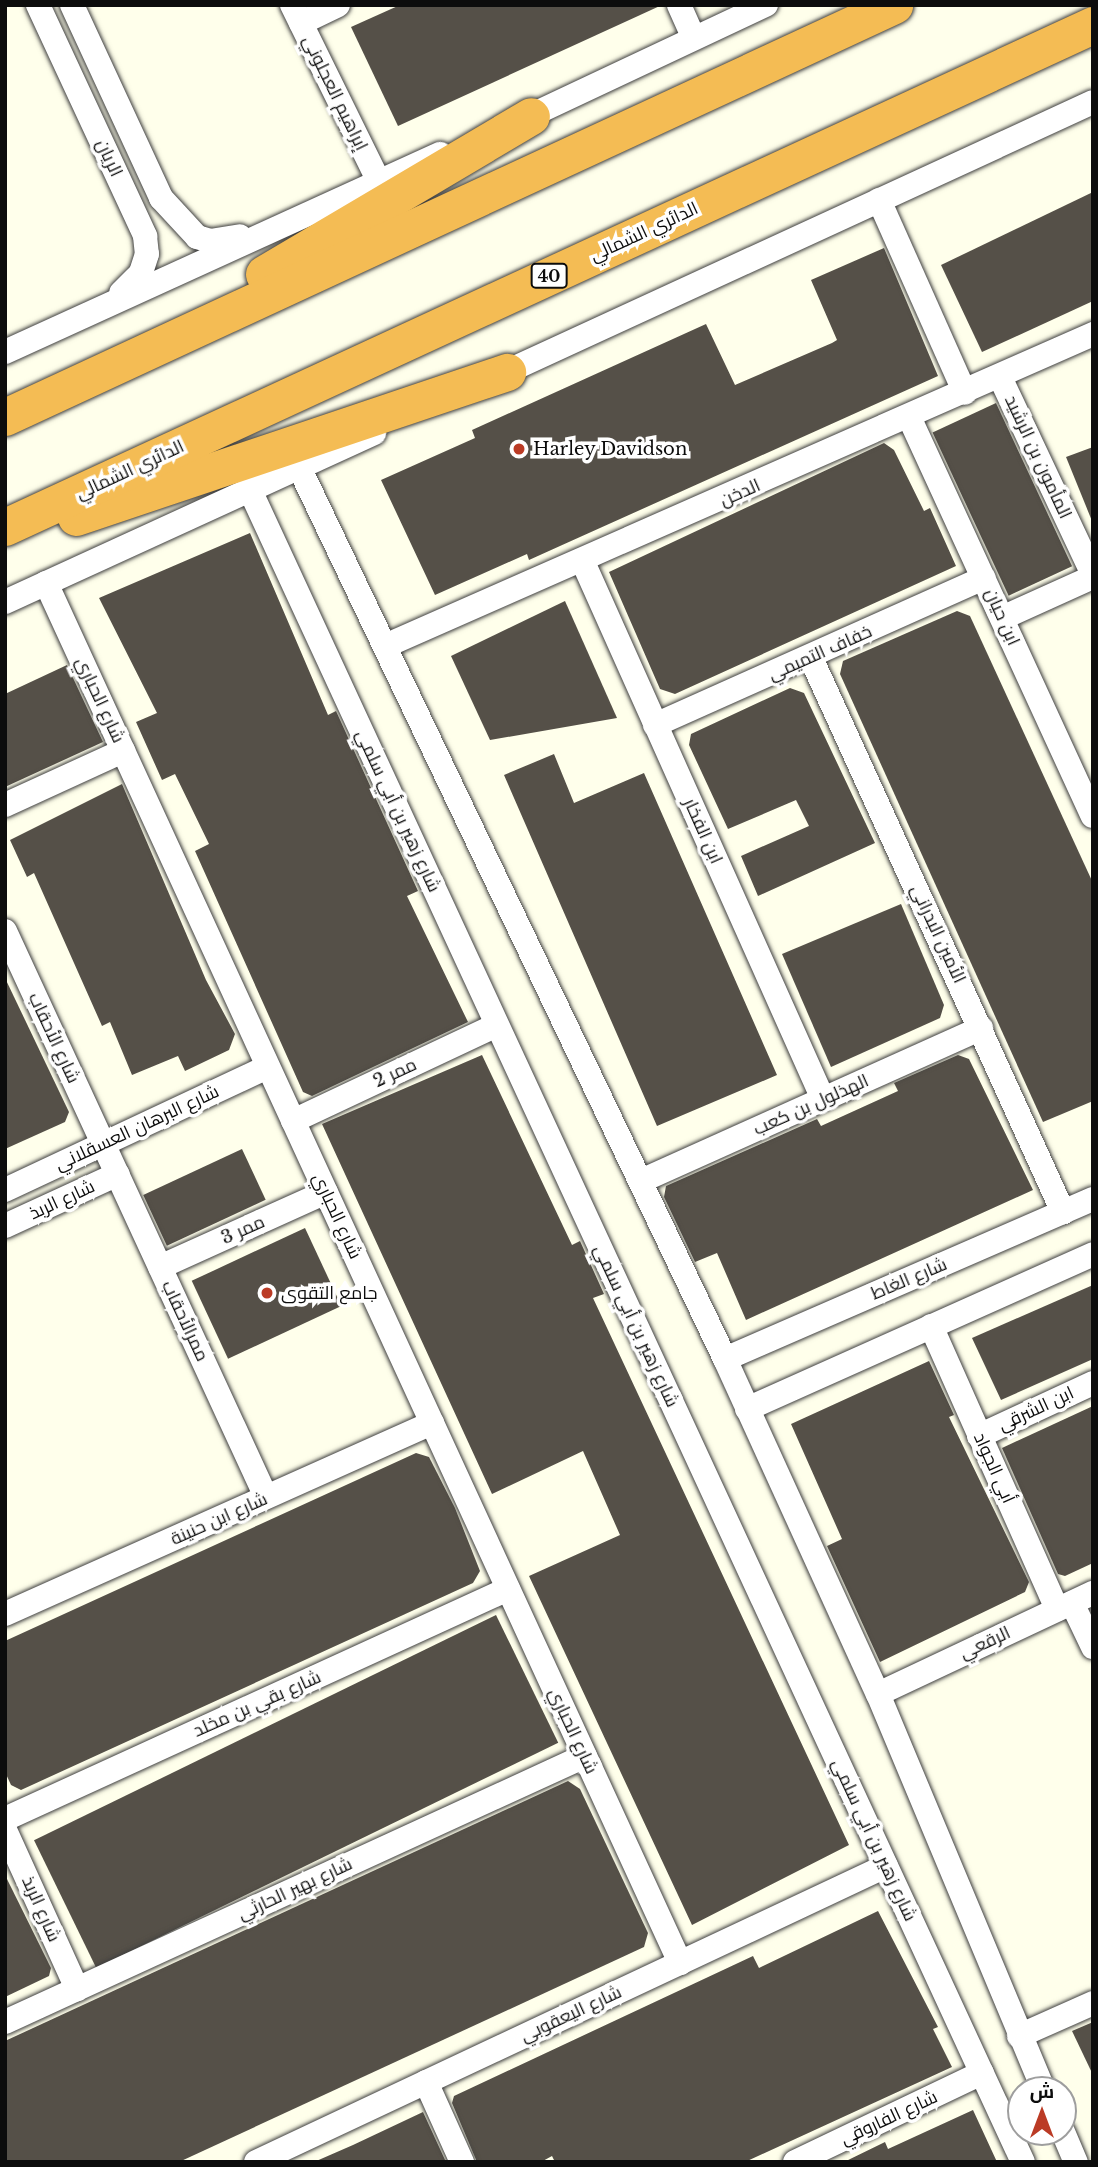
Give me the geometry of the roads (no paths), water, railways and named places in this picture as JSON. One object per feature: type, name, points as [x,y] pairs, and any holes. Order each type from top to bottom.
[{"type":"highway","points":[[5,417],[894,5]]},
{"type":"highway","name":"الدائري الشمالي","points":[[5,527],[1093,25]]},
{"type":"highway","points":[[86,379],[531,116]]},
{"type":"highway","points":[[5,541],[507,372]]},
{"type":"street","name":"الريان","points":[[38,5],[141,228],[147,254],[141,273],[110,304]]},
{"type":"street","name":"الريان","points":[[72,5],[173,213],[197,237],[210,241],[261,233]]},
{"type":"street","points":[[297,14],[338,5]]},
{"type":"street","points":[[679,5],[694,38]]},
{"type":"street","points":[[5,352],[378,180],[531,116],[766,5]]},
{"type":"street","name":"إبراهيم العجلوني","points":[[297,14],[378,180]]},
{"type":"street","points":[[5,602],[1093,102]]},
{"type":"street","points":[[879,200],[965,393]]},
{"type":"street","points":[[141,228],[173,213]]},
{"type":"street","name":"الدخن","points":[[385,646],[910,419],[1093,334]]},
{"type":"street","name":"المأمون بن الرشيد","points":[[1000,377],[1093,576]]},
{"type":"street","name":"ابن حيان","points":[[910,419],[1093,816]]},
{"type":"street","points":[[299,467],[725,1359],[878,1694],[1038,2076]]},
{"type":"street","name":"شارع زهير بن أبي سلمي","points":[[250,489],[1023,2162]]},
{"type":"street","name":"ابن الفخار","points":[[583,562],[823,1100]]},
{"type":"street","points":[[1002,618],[1093,576]]},
{"type":"street","name":"خفاف التميمي","points":[[655,725],[811,658],[984,578]]},
{"type":"street","name":"شارع الحباري","points":[[46,583],[680,1963]]},
{"type":"street","name":"الأمين البدراني","points":[[811,658],[1063,1212]]},
{"type":"street","points":[[5,805],[123,751]]},
{"type":"street","name":"شارع الأحقاب","points":[[5,931],[14,976],[104,1144]]},
{"type":"street","name":"ممر 2","points":[[293,1121],[497,1025]]},
{"type":"street","name":"الهذلول بن كعب","points":[[641,1181],[981,1028]]},
{"type":"street","name":"شارع البرهان العسقلاني","points":[[5,1190],[268,1067]]},
{"type":"street","name":"ممرالأحقاب","points":[[104,1144],[266,1497]]},
{"type":"street","name":"شارع الربذ","points":[[5,1226],[118,1174]]},
{"type":"street","name":"ممر 3","points":[[160,1267],[326,1192]]},
{"type":"street","name":"شارع الغاط","points":[[725,1359],[1093,1199]]},
{"type":"street","points":[[747,1409],[1093,1254]]},
{"type":"street","name":"أبي الجواد","points":[[931,1326],[979,1436],[1074,1602],[1093,1647]]},
{"type":"street","name":"ابن الشرقي","points":[[979,1436],[1093,1383]]},
{"type":"street","name":"شارع ابن حنينة","points":[[5,1614],[432,1423]]},
{"type":"street","name":"شارع بقي بن مخلد","points":[[5,1818],[508,1589]]},
{"type":"street","name":"الرقعي","points":[[878,1694],[1074,1602]]},
{"type":"street","name":"شارع بهير الحارثي","points":[[5,2022],[585,1756]]},
{"type":"street","name":"شارع الربذ","points":[[5,1830],[77,1989]]},
{"type":"street","name":"شارع اليعقوبي","points":[[256,2162],[886,1866]]},
{"type":"street","points":[[1019,2036],[1093,2003]]},
{"type":"street","name":"شارع الفاروقي","points":[[795,2162],[982,2073]]},
{"type":"street","points":[[426,2082],[462,2162]]},
{"type":"place","name":"Harley Davidson","points":[[519,449]]},
{"type":"place","name":"جامع التقوى","points":[[267,1293]]}]
